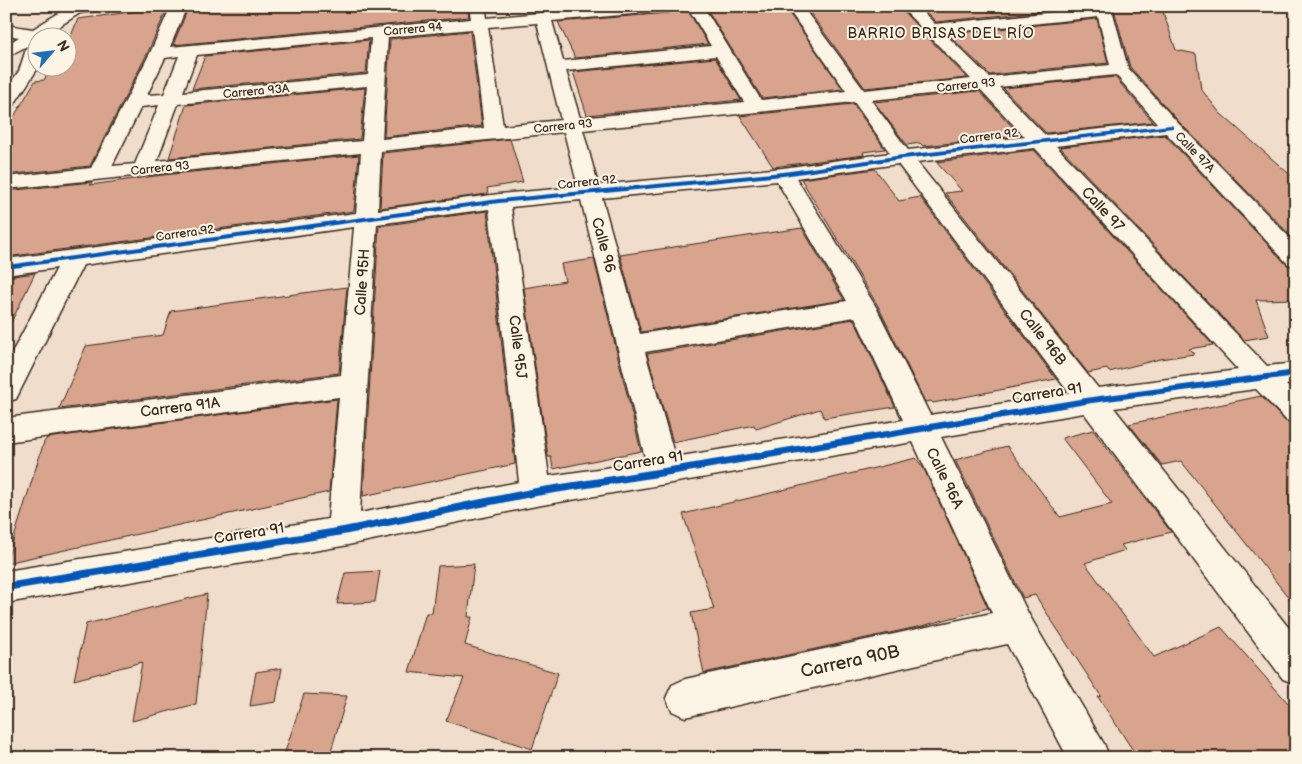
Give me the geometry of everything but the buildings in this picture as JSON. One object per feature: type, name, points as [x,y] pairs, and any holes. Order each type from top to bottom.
[{"type":"street","points":[[46,28],[78,8],[110,6]]},
{"type":"street","points":[[98,174],[159,53],[179,6]]},
{"type":"street","name":"Carrera 94","points":[[159,53],[380,33],[478,15],[543,17],[668,6]]},
{"type":"street","points":[[695,6],[756,106]]},
{"type":"street","name":"Calle 96B","points":[[794,6],[903,157],[1296,666]]},
{"type":"street","name":"Calle 97","points":[[908,6],[985,83],[1296,412]]},
{"type":"street","points":[[930,29],[1104,9]]},
{"type":"street","name":"Calle 97A","points":[[1104,9],[1120,70],[1171,127],[1296,258]]},
{"type":"street","points":[[478,15],[494,134]]},
{"type":"street","name":"Calle 96","points":[[543,17],[664,472]]},
{"type":"street","points":[[6,30],[28,33]]},
{"type":"street","name":"Calle 95H","points":[[343,531],[380,33]]},
{"type":"street","points":[[6,52],[28,39]]},
{"type":"street","points":[[143,170],[190,50]]},
{"type":"street","points":[[556,67],[722,50]]},
{"type":"street","points":[[6,102],[24,79],[28,70]]},
{"type":"street","name":"Carrera 93","points":[[6,184],[1120,70]]},
{"type":"street","name":"Carrera 93A","points":[[134,102],[377,80]]},
{"type":"street","name":"Carrera 92","points":[[6,268],[499,201],[783,174],[903,157],[1171,127]]},
{"type":"street","name":"Calle 96A","points":[[783,174],[863,307],[1016,625],[1090,758]]},
{"type":"street","name":"Calle 95J","points":[[499,201],[536,492]]},
{"type":"street","points":[[6,391],[73,260]]},
{"type":"street","points":[[630,345],[863,307]]},
{"type":"street","name":"Carrera 91","points":[[6,587],[343,531],[536,492],[920,428],[1092,400],[1296,373]]},
{"type":"street","name":"Carrera 91A","points":[[6,430],[354,384]]},
{"type":"street","name":"Carrera 90B","points":[[685,698],[1016,625]]},
{"type":"cycle path","points":[[6,267],[499,201],[783,174],[903,157],[1171,127]]},
{"type":"cycle path","points":[[6,587],[343,531],[536,492],[1092,400],[1296,373]]},
{"type":"district","name":"BARRIO BRISAS DEL RÍO","points":[[941,33]]}]
